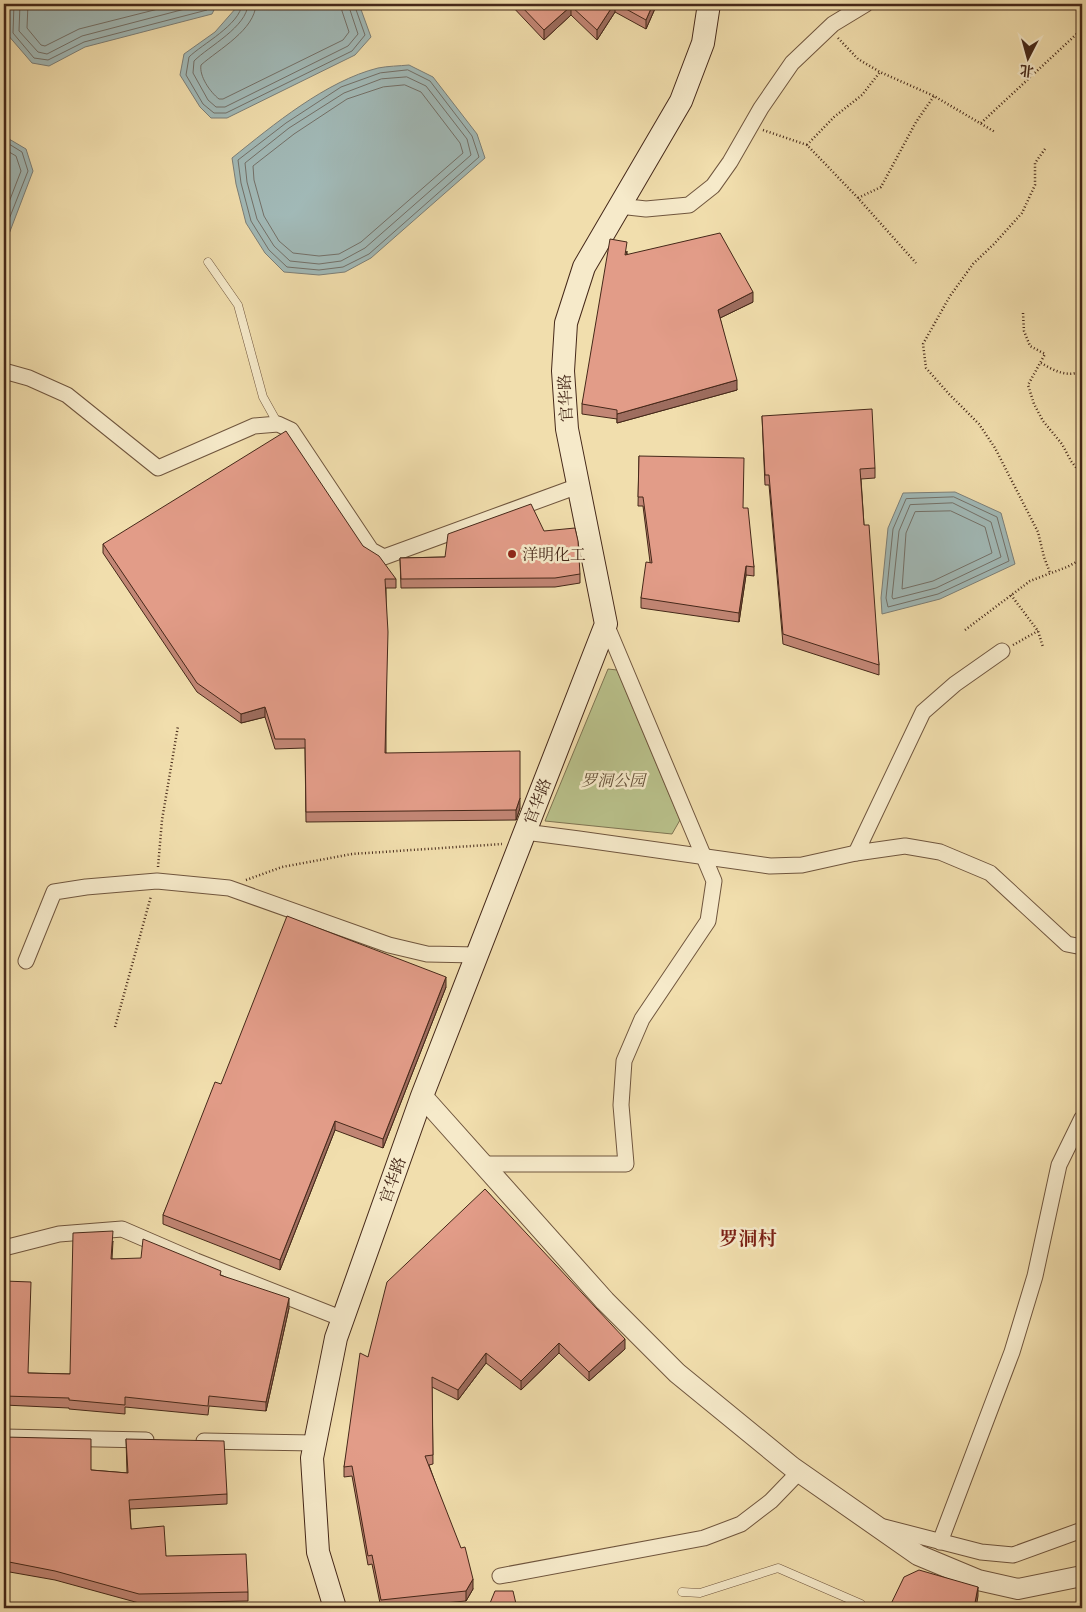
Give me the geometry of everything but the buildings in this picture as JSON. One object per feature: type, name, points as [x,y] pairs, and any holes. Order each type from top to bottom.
[{"type":"main road","name":"官华路","points":[[335,1608],[318,1552],[312,1458],[336,1338],[422,1096],[606,624],[567,429],[564,372],[566,323],[584,267],[681,101],[703,43],[709,4]]},
{"type":"street","points":[[620,206],[646,209],[688,205],[713,186],[730,162],[750,125],[792,63],[833,24],[866,4]]},
{"type":"street","points":[[4,371],[29,378],[67,394],[158,468],[254,426],[278,424],[291,430],[372,550],[384,557],[578,486]]},
{"type":"street","points":[[482,1164],[626,1164],[621,1105],[624,1061],[642,1019],[708,921],[714,881],[606,624]]},
{"type":"street","points":[[856,853],[923,712],[955,684],[1002,651]]},
{"type":"street","points":[[523,837],[770,866],[802,865],[856,853],[905,846],[940,852],[990,873],[1067,944],[1082,947]]},
{"type":"street","points":[[26,961],[54,892],[86,887],[157,881],[229,888],[389,945],[427,954],[477,955]]},
{"type":"street","points":[[422,1096],[605,1301],[676,1373],[799,1472],[918,1555],[978,1580],[1018,1589],[1082,1576]]},
{"type":"street","points":[[940,1542],[1012,1352],[1035,1276],[1059,1165],[1082,1118]]},
{"type":"street","points":[[4,1248],[59,1234],[122,1230],[196,1262],[343,1319]]},
{"type":"street","points":[[4,1437],[160,1440]]},
{"type":"street","points":[[189,1441],[315,1443]]},
{"type":"street","points":[[500,1576],[704,1538],[741,1524],[771,1501],[799,1472]]},
{"type":"street","points":[[874,1525],[981,1552],[1013,1555],[1082,1530]]},
{"type":"lane","points":[[208,262],[238,305],[263,397],[278,424]]},
{"type":"lane","points":[[682,1592],[700,1593],[778,1568],[861,1604],[862,1608]]},
{"type":"path","points":[[828,28],[858,59],[880,72],[934,96],[996,132]]},
{"type":"path","points":[[980,123],[1082,28]]},
{"type":"path","points":[[807,145],[834,117],[862,95],[880,72]]},
{"type":"path","points":[[858,198],[881,187],[916,122],[934,96]]},
{"type":"path","points":[[750,125],[807,145],[858,198],[916,263]]},
{"type":"path","points":[[1045,149],[1035,163],[1036,185],[1022,213],[974,264],[950,296],[923,344],[926,368],[979,424],[995,448],[1038,532],[1050,573]]},
{"type":"path","points":[[1023,313],[1024,331],[1030,346],[1045,354],[1028,384],[1034,404],[1043,421],[1062,444],[1071,462],[1082,475]]},
{"type":"path","points":[[1040,363],[1060,373],[1077,374],[1082,370]]},
{"type":"path","points":[[965,630],[1030,581],[1082,559]]},
{"type":"path","points":[[1011,595],[1038,631],[1042,647]]},
{"type":"path","points":[[1002,651],[1038,631]]},
{"type":"path","points":[[229,888],[238,882],[282,867],[352,854],[523,837]]},
{"type":"green space","name":"罗洞公园","points":[[608,669],[617,670],[680,820],[672,834],[545,821]]},
{"type":"water","points":[[9,4],[217,4],[212,14],[85,47],[49,66],[32,63],[7,34]]},
{"type":"water","points":[[238,4],[359,4],[371,37],[355,55],[227,118],[211,118],[200,107],[180,75],[184,54],[215,32]]},
{"type":"water","points":[[409,65],[433,77],[477,134],[485,158],[371,258],[345,272],[319,275],[284,272],[265,253],[246,223],[236,184],[232,158],[301,105],[339,83],[358,74],[378,68]]},
{"type":"water","points":[[4,136],[26,149],[33,171],[4,247]]},
{"type":"water","points":[[955,492],[1001,513],[1015,564],[940,599],[882,614],[881,598],[888,528],[903,493]]},
{"type":"place","name":"洋明化工","points":[[512,554]]},
{"type":"district","name":"罗洞村","points":[[748,1238]]}]
